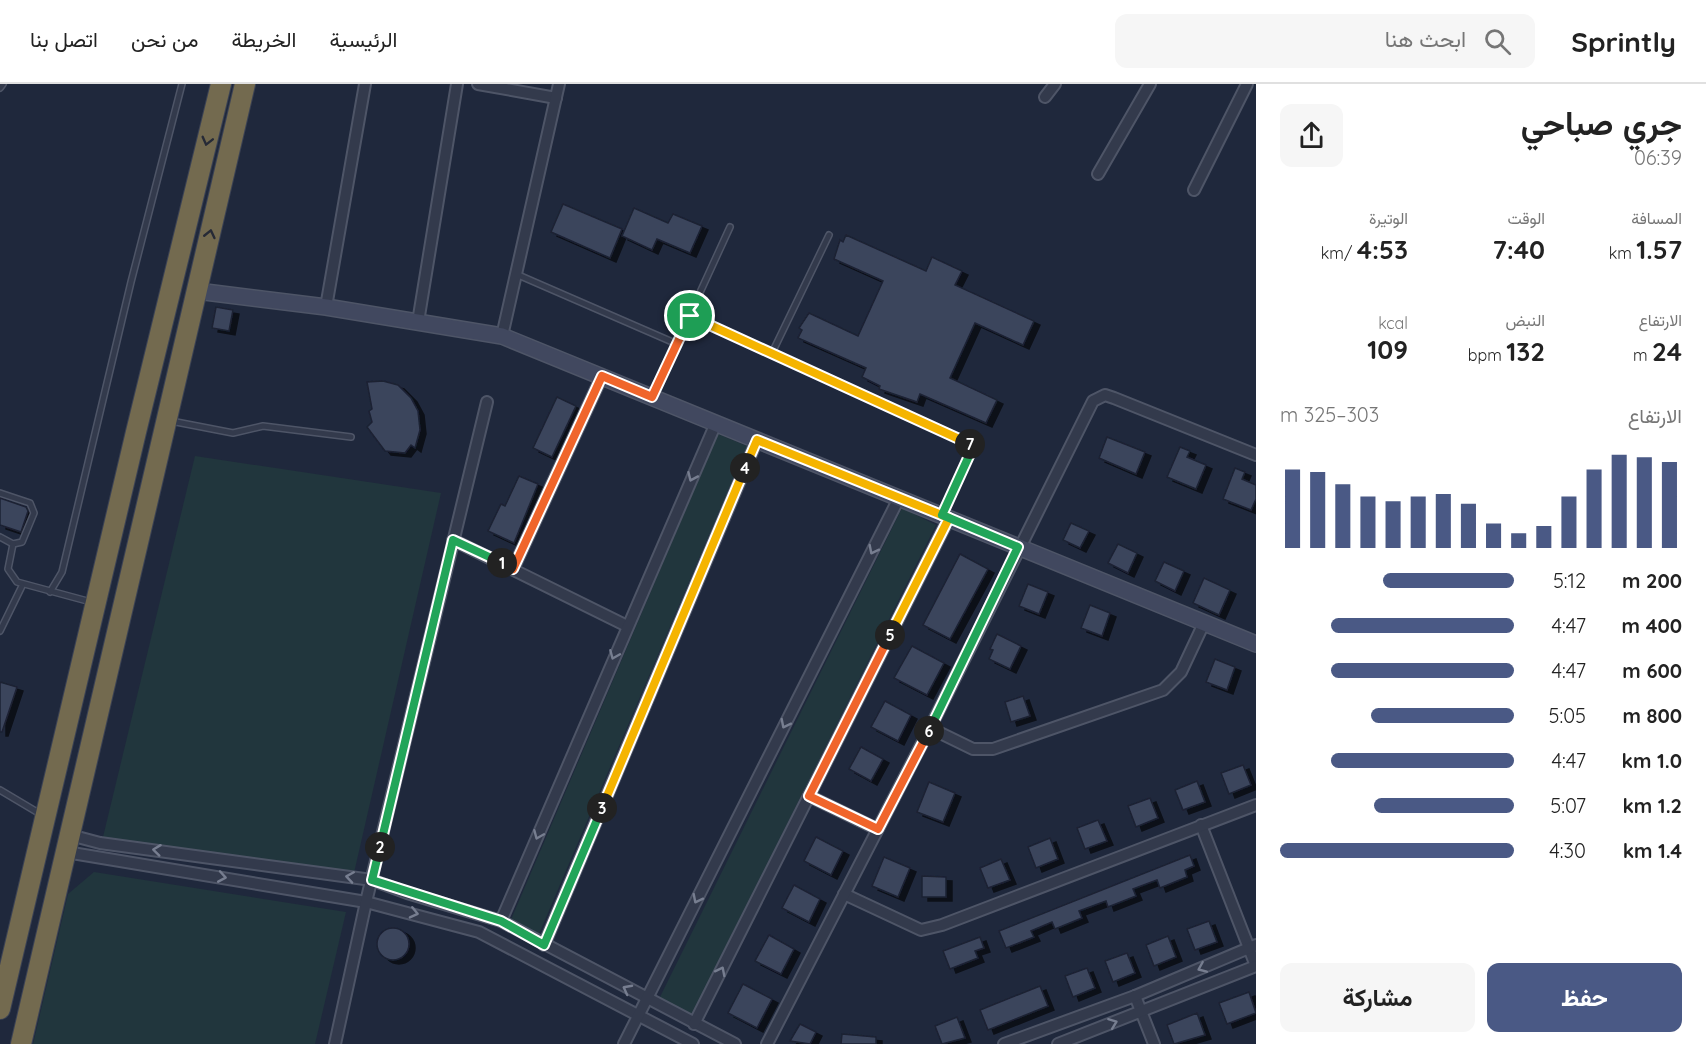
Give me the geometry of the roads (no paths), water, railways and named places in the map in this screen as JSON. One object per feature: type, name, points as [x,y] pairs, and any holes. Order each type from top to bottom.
[{"type":"highway","points":[[0,1009],[140,414],[221,84]]},
{"type":"highway","points":[[21,1044],[245,84]]},
{"type":"highway","points":[[173,279],[197,291]]},
{"type":"highway","points":[[140,414],[166,421]]},
{"type":"highway","points":[[46,817],[70,835]]},
{"type":"street","points":[[326,307],[365,84]]},
{"type":"street","points":[[418,322],[457,84]]},
{"type":"street","points":[[478,84],[556,98]]},
{"type":"street","points":[[502,336],[559,84]]},
{"type":"street","points":[[1045,97],[1055,84]]},
{"type":"street","points":[[1098,174],[1150,84]]},
{"type":"street","points":[[1194,190],[1247,84]]},
{"type":"street","points":[[197,291],[326,307],[502,336],[1256,644]]},
{"type":"street","points":[[513,569],[602,376]]},
{"type":"street","points":[[767,1044],[930,728],[1018,547],[1093,401],[1100,397],[1114,398],[1256,455]]},
{"type":"street","points":[[335,1044],[366,902],[486,402]]},
{"type":"street","points":[[501,921],[716,423]]},
{"type":"street","points":[[544,945],[757,440]]},
{"type":"street","points":[[624,1044],[899,498]]},
{"type":"street","points":[[694,1024],[809,796],[945,517]]},
{"type":"street","points":[[453,540],[627,626]]},
{"type":"street","points":[[930,728],[973,749],[993,749],[1162,690],[1180,672],[1204,623]]},
{"type":"street","points":[[809,796],[878,829]]},
{"type":"street","points":[[844,894],[921,930],[953,921],[1256,805]]},
{"type":"street","points":[[1059,1044],[1256,966],[1252,947],[1201,825]]},
{"type":"street","points":[[70,835],[100,843],[372,880],[501,921],[646,1000],[735,1044]]},
{"type":"street","points":[[70,835],[366,902],[479,932],[688,1043]]},
{"type":"street","points":[[1004,1044],[1135,996],[1252,947]]},
{"type":"street","points":[[1135,996],[1154,1044]]},
{"type":"lane","points":[[0,88],[3,84]]},
{"type":"lane","points":[[50,592],[62,572],[131,282],[182,84]]},
{"type":"lane","points":[[652,397],[730,227]]},
{"type":"lane","points":[[772,353],[829,235]]},
{"type":"lane","points":[[516,274],[677,344]]},
{"type":"lane","points":[[690,316],[974,445],[945,517]]},
{"type":"lane","points":[[166,421],[233,433],[263,426],[351,437]]},
{"type":"lane","points":[[0,493],[25,500],[33,507],[33,518],[22,542],[13,544],[0,537]]},
{"type":"lane","points":[[13,544],[8,569],[22,586],[96,604]]},
{"type":"lane","points":[[0,631],[22,586]]},
{"type":"lane","points":[[0,790],[46,817]]}]
